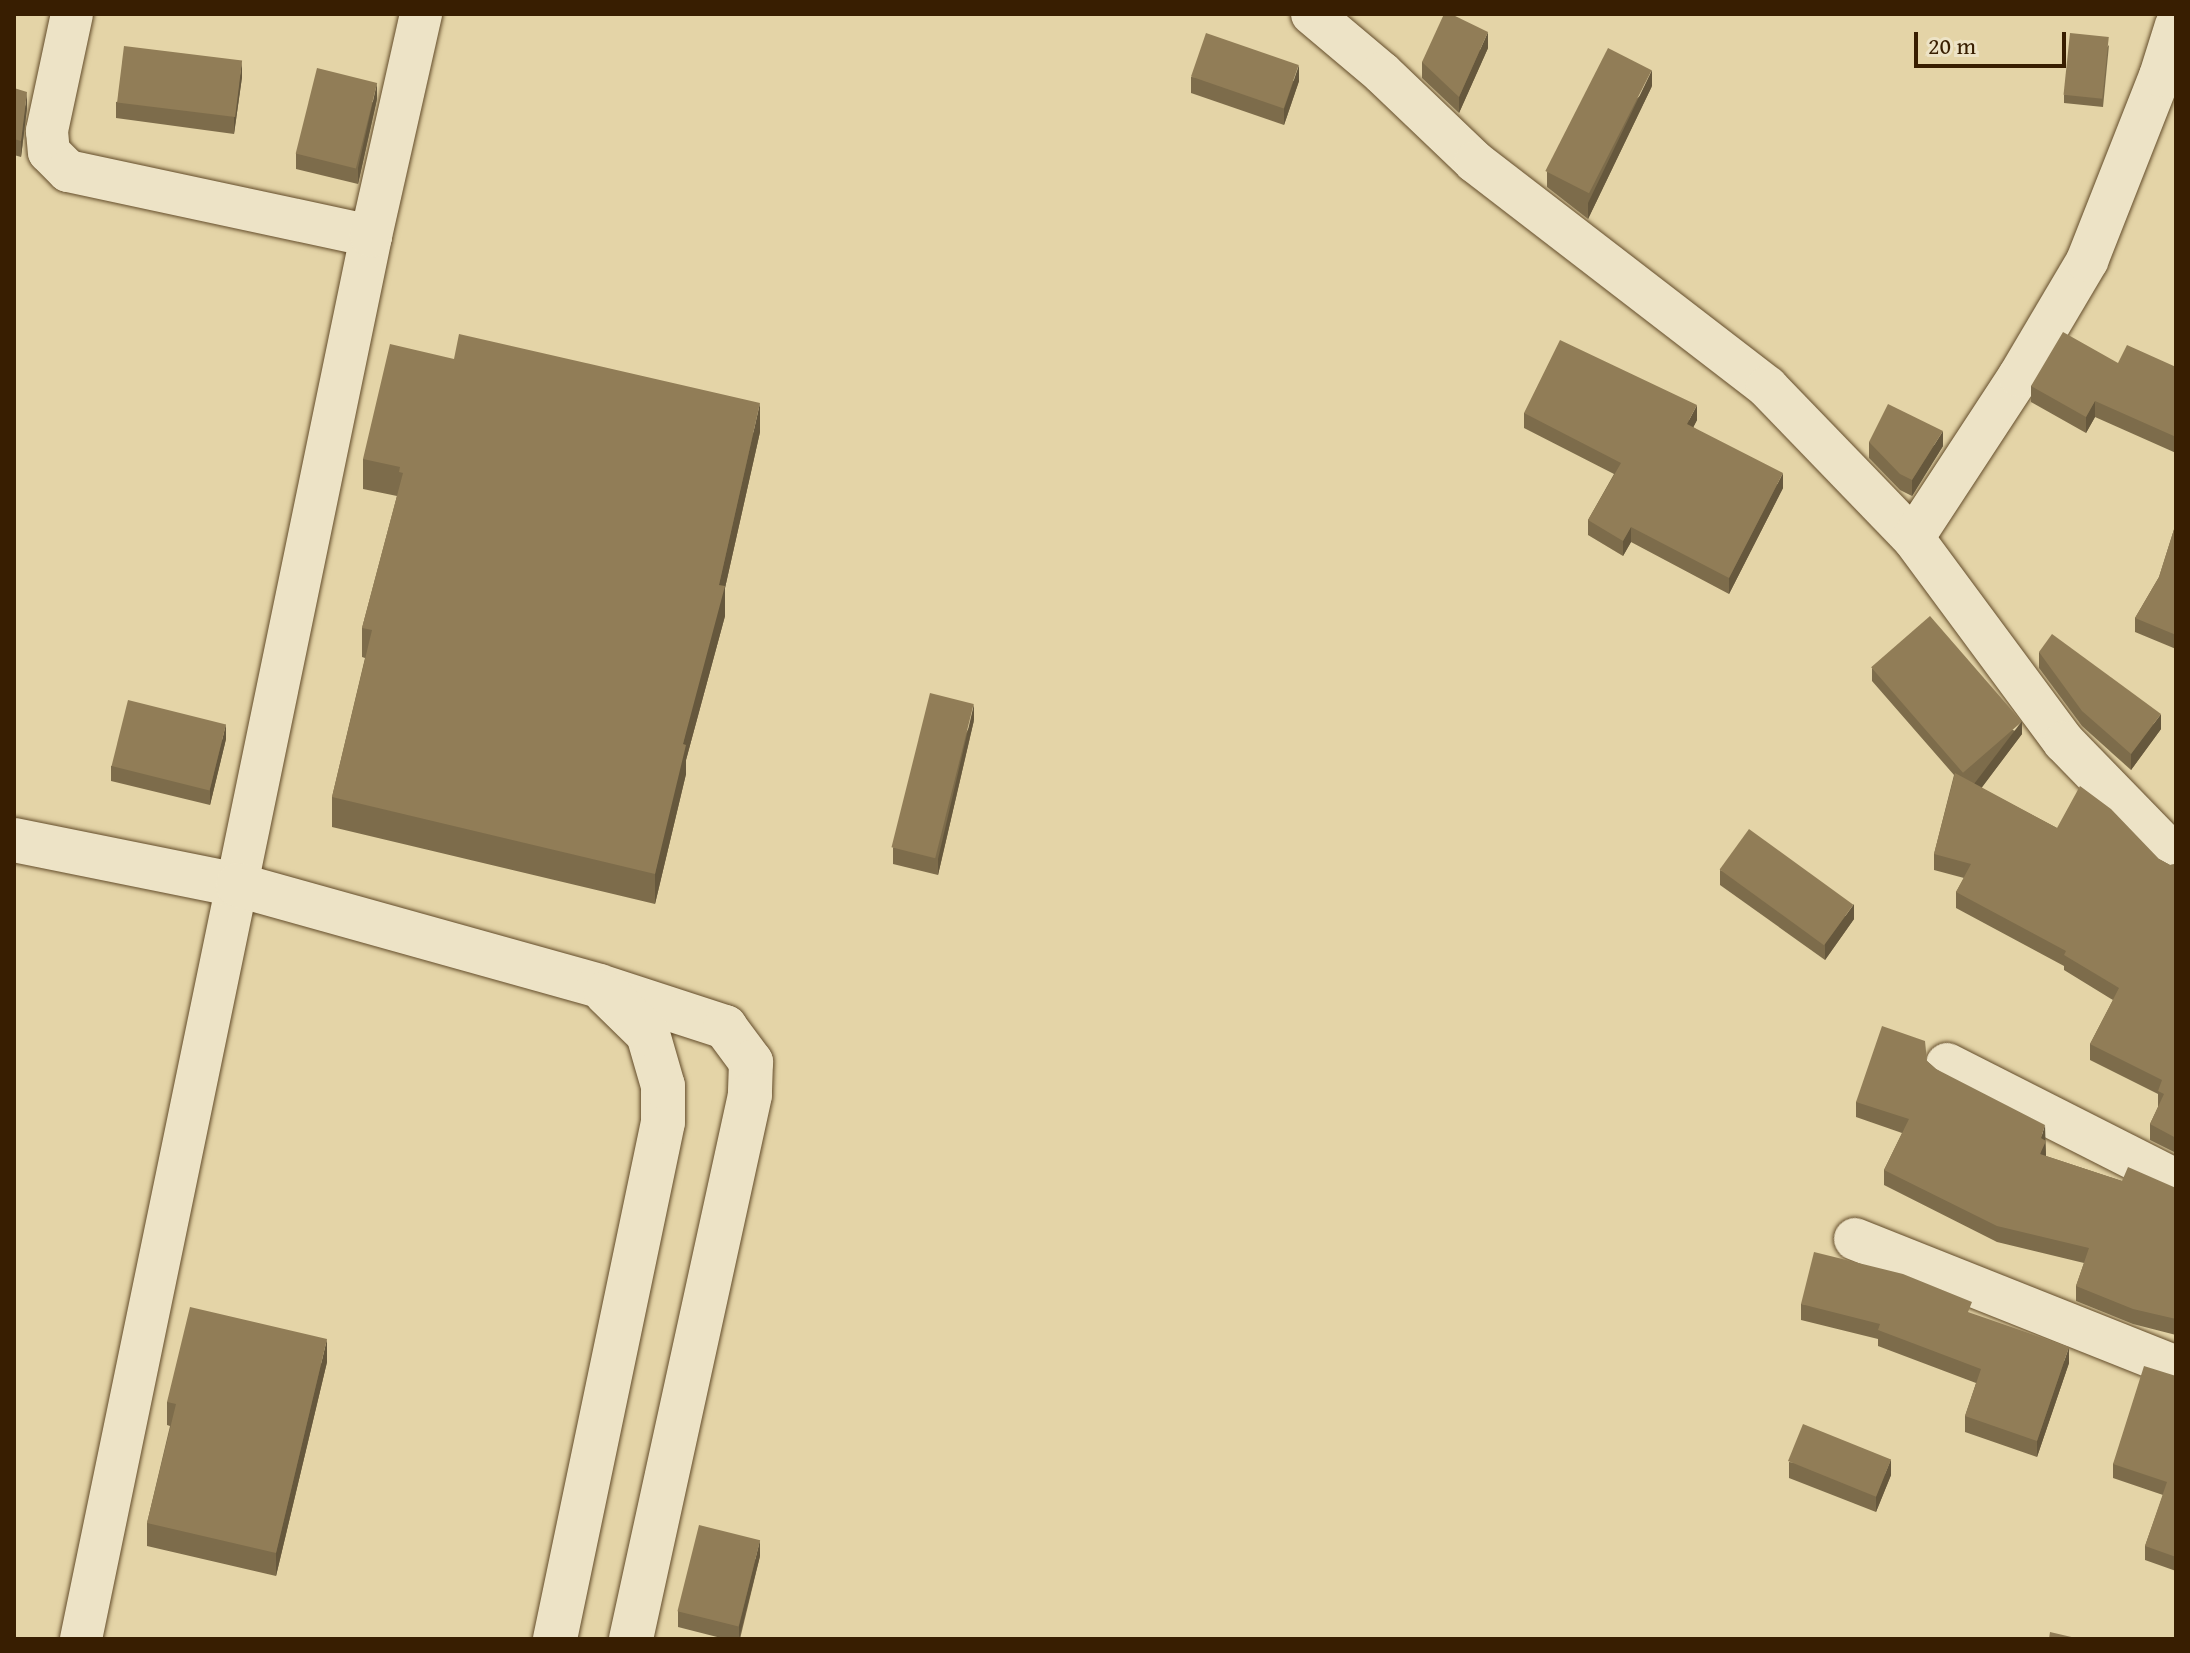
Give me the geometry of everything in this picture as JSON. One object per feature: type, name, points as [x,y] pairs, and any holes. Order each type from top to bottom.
[{"type":"street","points":[[72,14],[47,131],[49,152],[68,171],[371,236]]},
{"type":"street","points":[[81,1639],[371,236],[421,14]]},
{"type":"street","points":[[1312,14],[1382,73],[1475,162],[1767,387],[1913,538],[2064,742],[2176,857]]},
{"type":"street","points":[[1913,538],[2019,376],[2087,261],[2160,76],[2176,25]]},
{"type":"street","points":[[14,840],[238,885],[599,986],[725,1027],[751,1062],[750,1095],[631,1639]]},
{"type":"street","points":[[555,1639],[663,1122],[663,1086],[648,1034],[599,986]]},
{"type":"street","points":[[1947,1064],[2176,1180]]},
{"type":"street","points":[[1855,1239],[2176,1367]]},
{"type":"building","points":[[1444,14],[1451,14],[1488,32],[1459,97],[1422,62]]},
{"type":"building","points":[[1206,33],[1299,65],[1284,108],[1191,76]]},
{"type":"building","points":[[2070,33],[2109,37],[2102,99],[2064,95]]},
{"type":"building","points":[[124,46],[242,61],[235,117],[117,103]]},
{"type":"building","points":[[1608,48],[1652,70],[1589,193],[1545,171]]},
{"type":"building","points":[[317,68],[377,83],[356,168],[296,153]]},
{"type":"building","points":[[14,88],[27,92],[21,141],[14,139]]},
{"type":"building","points":[[2063,332],[2118,363],[2127,345],[2176,367],[2176,437],[2095,401],[2086,417],[2031,386]]},
{"type":"building","points":[[459,334],[760,403],[719,585],[725,586],[683,744],[686,745],[655,874],[332,797],[372,630],[362,628],[403,473],[399,472],[400,467],[363,459],[390,344],[454,359]]},
{"type":"building","points":[[1560,340],[1697,405],[1687,424],[1783,473],[1729,578],[1631,527],[1623,541],[1588,520],[1621,463],[1524,413]]},
{"type":"building","points":[[1888,404],[1943,431],[1912,480],[1900,474],[1869,442]]},
{"type":"building","points":[[2176,523],[2176,635],[2135,618],[2159,577]]},
{"type":"building","points":[[1930,616],[2022,722],[1963,773],[1871,667]]},
{"type":"building","points":[[2052,634],[2161,714],[2131,754],[2082,711],[2039,652]]},
{"type":"building","points":[[930,693],[974,704],[935,858],[892,847]]},
{"type":"building","points":[[128,700],[226,724],[210,790],[112,766]]},
{"type":"building","points":[[1955,773],[2057,828],[2080,786],[2111,809],[2159,859],[2170,865],[2176,864],[2176,1138],[2150,1124],[2164,1094],[2158,1091],[2162,1080],[2090,1044],[2119,988],[2064,955],[2066,951],[1956,892],[1971,864],[1934,854]]},
{"type":"building","points":[[1749,829],[1853,905],[1824,945],[1720,869]]},
{"type":"building","points":[[1882,1026],[1925,1041],[1927,1061],[1936,1069],[2045,1125],[2041,1138],[2046,1141],[2040,1154],[2122,1181],[2128,1167],[2176,1188],[2176,1319],[2133,1309],[2076,1286],[2089,1248],[1997,1226],[1884,1170],[1909,1119],[1856,1102]]},
{"type":"building","points":[[1814,1252],[1903,1274],[1972,1302],[1968,1312],[2069,1347],[2037,1441],[1965,1416],[1981,1369],[1878,1330],[1880,1324],[1801,1304]]},
{"type":"building","points":[[190,1307],[327,1339],[276,1553],[147,1523],[176,1404],[167,1402]]},
{"type":"building","points":[[2144,1366],[2176,1376],[2176,1557],[2145,1546],[2167,1482],[2113,1464]]},
{"type":"building","points":[[1803,1424],[1891,1460],[1876,1497],[1788,1461]]},
{"type":"building","points":[[699,1525],[760,1540],[739,1627],[677,1611]]},
{"type":"building","points":[[2050,1632],[2080,1639],[2049,1639]]}]
